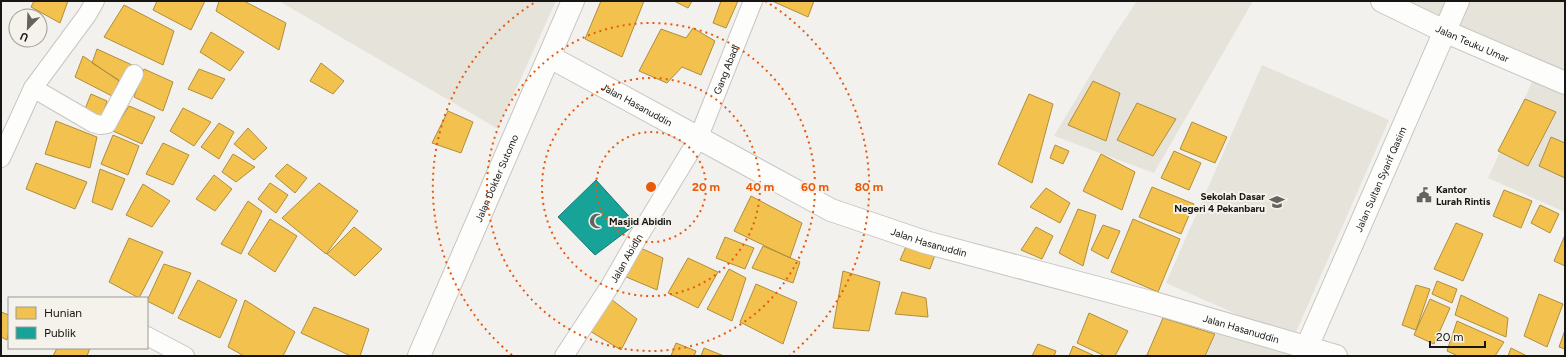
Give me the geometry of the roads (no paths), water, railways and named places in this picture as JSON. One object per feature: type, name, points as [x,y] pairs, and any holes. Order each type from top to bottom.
[{"type":"street","points":[[1,158],[33,88],[87,15],[95,1]]},
{"type":"street","name":"Jalan Dokter Sutomo","points":[[419,356],[573,1]]},
{"type":"street","name":"Gang Abadi","points":[[698,139],[753,1]]},
{"type":"street","name":"Jalan Teuku Umar","points":[[1382,1],[1444,31],[1565,83]]},
{"type":"street","name":"Jalan Sultan Syarif Qasim","points":[[1304,351],[1458,1]]},
{"type":"street","name":"Jalan Hasanuddin","points":[[550,57],[830,210],[925,242],[1154,303],[1304,351],[1336,356]]},
{"type":"street","points":[[33,88],[93,123],[100,125],[107,124],[134,74]]},
{"type":"street","name":"Jalan Abidin","points":[[564,356],[610,286],[698,139]]},
{"type":"street","points":[[148,337],[185,356]]},
{"type":"place","name":"Kantor Lurah Rintis","points":[[1424,195]]},
{"type":"place","name":"Sekolah Dasar Negeri 4 Pekanbaru","points":[[1277,202]]},
{"type":"place","name":"Masjid Abidin","points":[[597,221]]}]
